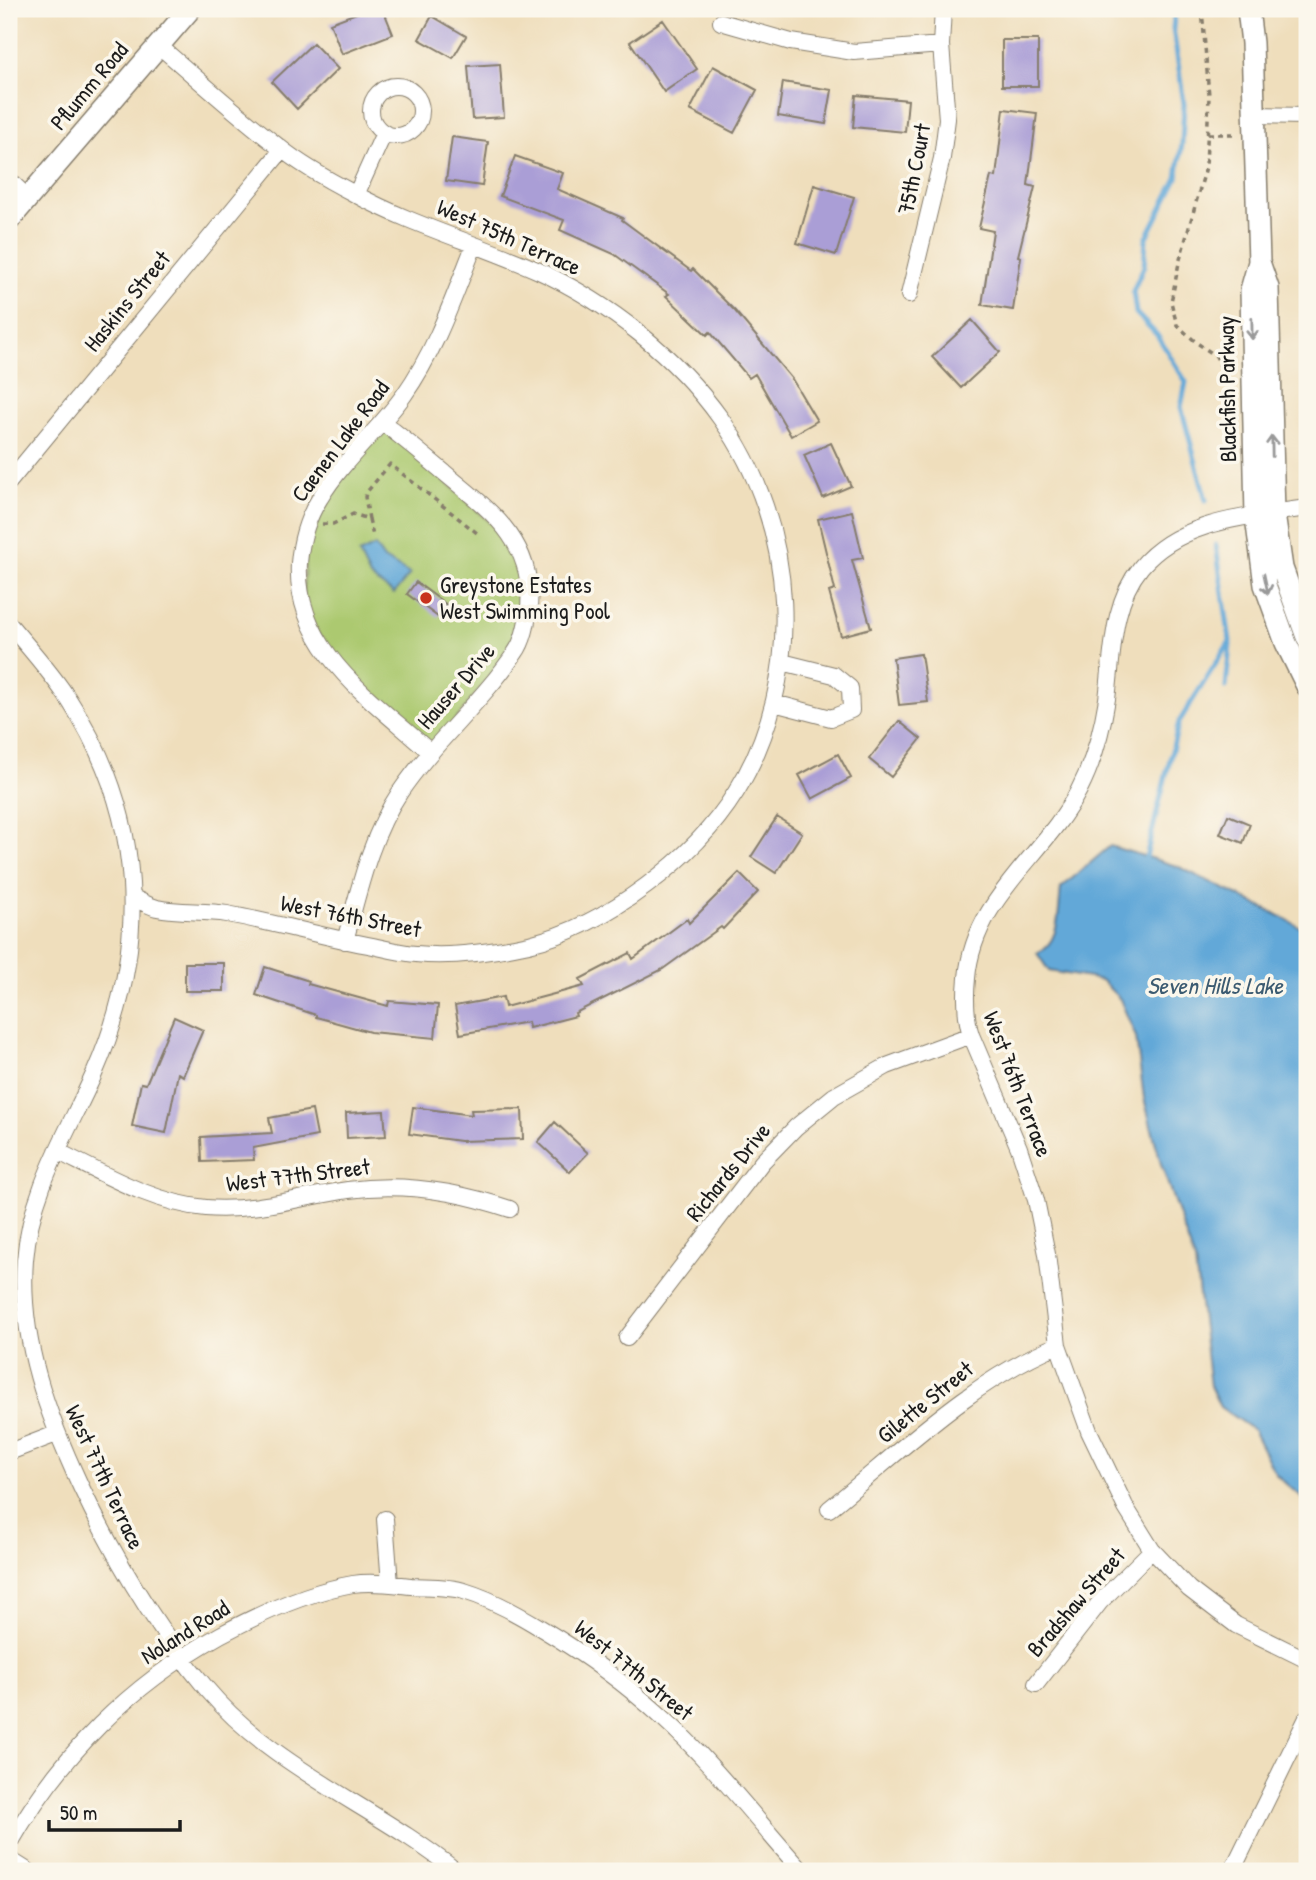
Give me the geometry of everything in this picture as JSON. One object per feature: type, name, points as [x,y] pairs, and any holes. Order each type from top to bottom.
[{"type":"main road","name":"Pflumm Road","points":[[9,220],[190,9]]},
{"type":"main road","name":"Blackfish Parkway","points":[[1248,9],[1252,43],[1259,262],[1251,290],[1265,515]]},
{"type":"main road","points":[[1265,515],[1307,637]]},
{"type":"main road","points":[[1265,515],[1265,585],[1274,613],[1307,685]]},
{"type":"street","name":"75th Court","points":[[909,295],[942,158],[947,119],[941,45],[943,9]]},
{"type":"street","points":[[721,22],[791,43],[854,52],[941,45]]},
{"type":"street","name":"West 75th Terrace","points":[[158,45],[282,150],[356,195],[540,271],[580,293],[619,319],[678,369],[720,417],[741,450],[769,519],[783,592],[782,662],[774,703]]},
{"type":"street","points":[[1255,125],[1307,116]]},
{"type":"street","points":[[356,195],[384,133]]},
{"type":"street","name":"Haskins Street","points":[[9,482],[282,150]]},
{"type":"street","points":[[9,180],[28,198]]},
{"type":"street","name":"Caenen Lake Road","points":[[429,752],[337,668],[313,634],[302,606],[300,547],[308,519],[334,478],[404,394],[433,344],[474,246]]},
{"type":"street","name":"Hauser Drive","points":[[345,941],[369,855],[384,820],[429,752],[481,696],[517,651],[528,617],[528,576],[519,549],[500,520],[382,422]]},
{"type":"street","points":[[1265,515],[1307,508]]},
{"type":"street","name":"West 76th Terrace","points":[[1265,515],[1222,522],[1187,533],[1161,548],[1141,567],[1128,587],[1118,612],[1106,701],[1094,758],[1061,821],[984,918],[968,956],[965,999],[966,1020],[971,1035],[1019,1148],[1035,1200],[1047,1254],[1058,1345],[1089,1431],[1126,1508],[1152,1550],[1189,1589],[1236,1625],[1307,1660]]},
{"type":"street","name":"West 77th Terrace","points":[[9,624],[68,699],[97,750],[114,796],[127,848],[133,898],[128,968],[118,1009],[93,1077],[57,1151],[31,1220],[25,1259],[24,1300],[30,1347],[56,1434],[115,1555],[153,1617],[209,1691],[243,1725],[287,1761],[403,1831],[456,1871]]},
{"type":"street","points":[[774,703],[831,718],[850,710],[850,688],[834,674],[782,662]]},
{"type":"street","name":"West 76th Street","points":[[133,898],[156,908],[220,913],[414,954],[463,955],[532,943],[577,928],[620,906],[670,868],[716,821],[737,791],[754,759],[774,703]]},
{"type":"street","name":"Richards Drive","points":[[627,1338],[762,1162],[796,1127],[834,1096],[887,1066],[971,1035]]},
{"type":"street","name":"West 77th Street","points":[[57,1151],[138,1190],[172,1202],[207,1208],[264,1206],[378,1186],[415,1187],[457,1193],[510,1209]]},
{"type":"street","name":"Gilette Street","points":[[830,1509],[993,1377],[1058,1345]]},
{"type":"street","points":[[9,1452],[56,1434]]},
{"type":"street","points":[[385,1519],[390,1584]]},
{"type":"street","name":"Bradshaw Street","points":[[1036,1684],[1100,1602],[1152,1550]]},
{"type":"street","name":"Noland Road","points":[[9,1844],[53,1777],[92,1732],[132,1693],[182,1657],[253,1617],[301,1598],[354,1584],[390,1584]]},
{"type":"street","name":"West 77th Street","points":[[390,1584],[463,1590],[521,1616],[582,1653],[663,1718],[802,1871]]},
{"type":"street","points":[[1233,1869],[1307,1718]]},
{"type":"street","points":[[9,1859],[28,1871]]},
{"type":"path","points":[[1202,9],[1209,96],[1206,167],[1171,302],[1177,325],[1216,356],[1232,394],[1233,408]]},
{"type":"path","points":[[1208,134],[1255,125]]},
{"type":"path","points":[[373,536],[365,497],[390,464],[477,533]]},
{"type":"path","points":[[320,524],[333,524],[353,514],[369,519]]},
{"type":"green space","points":[[382,422],[519,549],[523,635],[430,752],[337,668],[302,606],[308,519]]},
{"type":"water","points":[[375,546],[384,559],[410,574],[394,594],[370,577],[359,554]]},
{"type":"water","name":"Seven Hills Lake","points":[[1110,846],[1177,866],[1307,931],[1307,1502],[1276,1475],[1253,1430],[1220,1407],[1210,1386],[1195,1262],[1161,1164],[1144,1098],[1136,1037],[1120,999],[1101,980],[1049,971],[1037,953],[1045,948],[1054,934],[1061,888]]},
{"type":"building","points":[[367,9],[383,9],[393,34],[342,54],[330,23]]},
{"type":"building","points":[[432,16],[466,36],[453,58],[419,39]]},
{"type":"building","points":[[663,20],[697,69],[664,92],[630,42]]},
{"type":"building","points":[[1002,40],[1038,40],[1038,86],[1002,86]]},
{"type":"building","points":[[313,43],[338,69],[297,109],[272,82]]},
{"type":"building","points":[[500,64],[504,117],[472,119],[468,66]]},
{"type":"building","points":[[713,66],[757,90],[734,133],[690,110]]},
{"type":"building","points":[[783,82],[832,90],[826,124],[778,116]]},
{"type":"building","points":[[856,95],[908,100],[905,132],[853,127]]},
{"type":"building","points":[[1004,109],[1037,113],[1028,185],[1035,187],[1018,256],[1021,257],[1013,310],[982,305],[993,231],[979,228],[991,176],[996,177]]},
{"type":"building","points":[[452,137],[488,142],[482,186],[446,181]]},
{"type":"building","points":[[515,156],[563,173],[557,189],[623,218],[622,220],[691,271],[693,269],[735,311],[792,379],[817,421],[791,436],[755,374],[749,378],[710,332],[707,335],[666,296],[669,294],[614,254],[560,230],[564,220],[500,196]]},
{"type":"building","points":[[814,185],[854,197],[836,255],[797,243]]},
{"type":"building","points":[[972,320],[1000,352],[961,388],[932,357]]},
{"type":"building","points":[[831,443],[851,486],[823,498],[804,455]]},
{"type":"building","points":[[852,511],[863,558],[852,560],[871,628],[841,636],[829,592],[835,590],[818,519]]},
{"type":"building","name":"Greystone Estates West Swimming Pool","points":[[416,582],[447,605],[438,617],[407,594]]},
{"type":"building","points":[[921,654],[928,702],[899,705],[893,658]]},
{"type":"building","points":[[899,721],[921,739],[891,777],[869,759]]},
{"type":"building","points":[[838,754],[851,778],[812,799],[799,775]]},
{"type":"building","points":[[1228,815],[1250,824],[1243,843],[1220,834]]},
{"type":"building","points":[[777,817],[802,833],[776,873],[751,857]]},
{"type":"building","points":[[739,873],[758,892],[723,929],[721,927],[663,969],[575,1013],[576,1016],[529,1028],[528,1022],[460,1034],[455,1006],[503,997],[505,1007],[584,986],[580,979],[630,953],[633,959],[687,919],[689,923]]},
{"type":"building","points":[[185,963],[224,963],[224,991],[185,991]]},
{"type":"building","points":[[265,967],[309,981],[308,984],[388,1006],[389,1001],[438,1005],[435,1038],[370,1032],[316,1017],[256,995]]},
{"type":"building","points":[[174,1017],[203,1030],[183,1076],[178,1073],[166,1133],[132,1126],[141,1083],[146,1084]]},
{"type":"building","points":[[413,1107],[472,1115],[471,1110],[522,1109],[523,1139],[460,1141],[409,1134]]},
{"type":"building","points":[[312,1110],[317,1136],[253,1148],[254,1160],[202,1162],[201,1137],[272,1133],[269,1118]]},
{"type":"building","points":[[384,1111],[386,1136],[347,1138],[346,1113]]},
{"type":"building","points":[[555,1122],[588,1153],[570,1172],[538,1142]]},
{"type":"waterway","points":[[1175,9],[1173,28],[1184,104],[1177,178],[1146,239],[1144,266],[1133,291],[1136,313],[1157,335],[1186,382],[1181,407],[1206,500]]},
{"type":"waterway","points":[[1146,857],[1179,722],[1230,641],[1216,545]]},
{"type":"waterway","points":[[1226,687],[1230,644]]},
{"type":"place","name":"Greystone Estates West Swimming Pool","points":[[426,598]]}]
